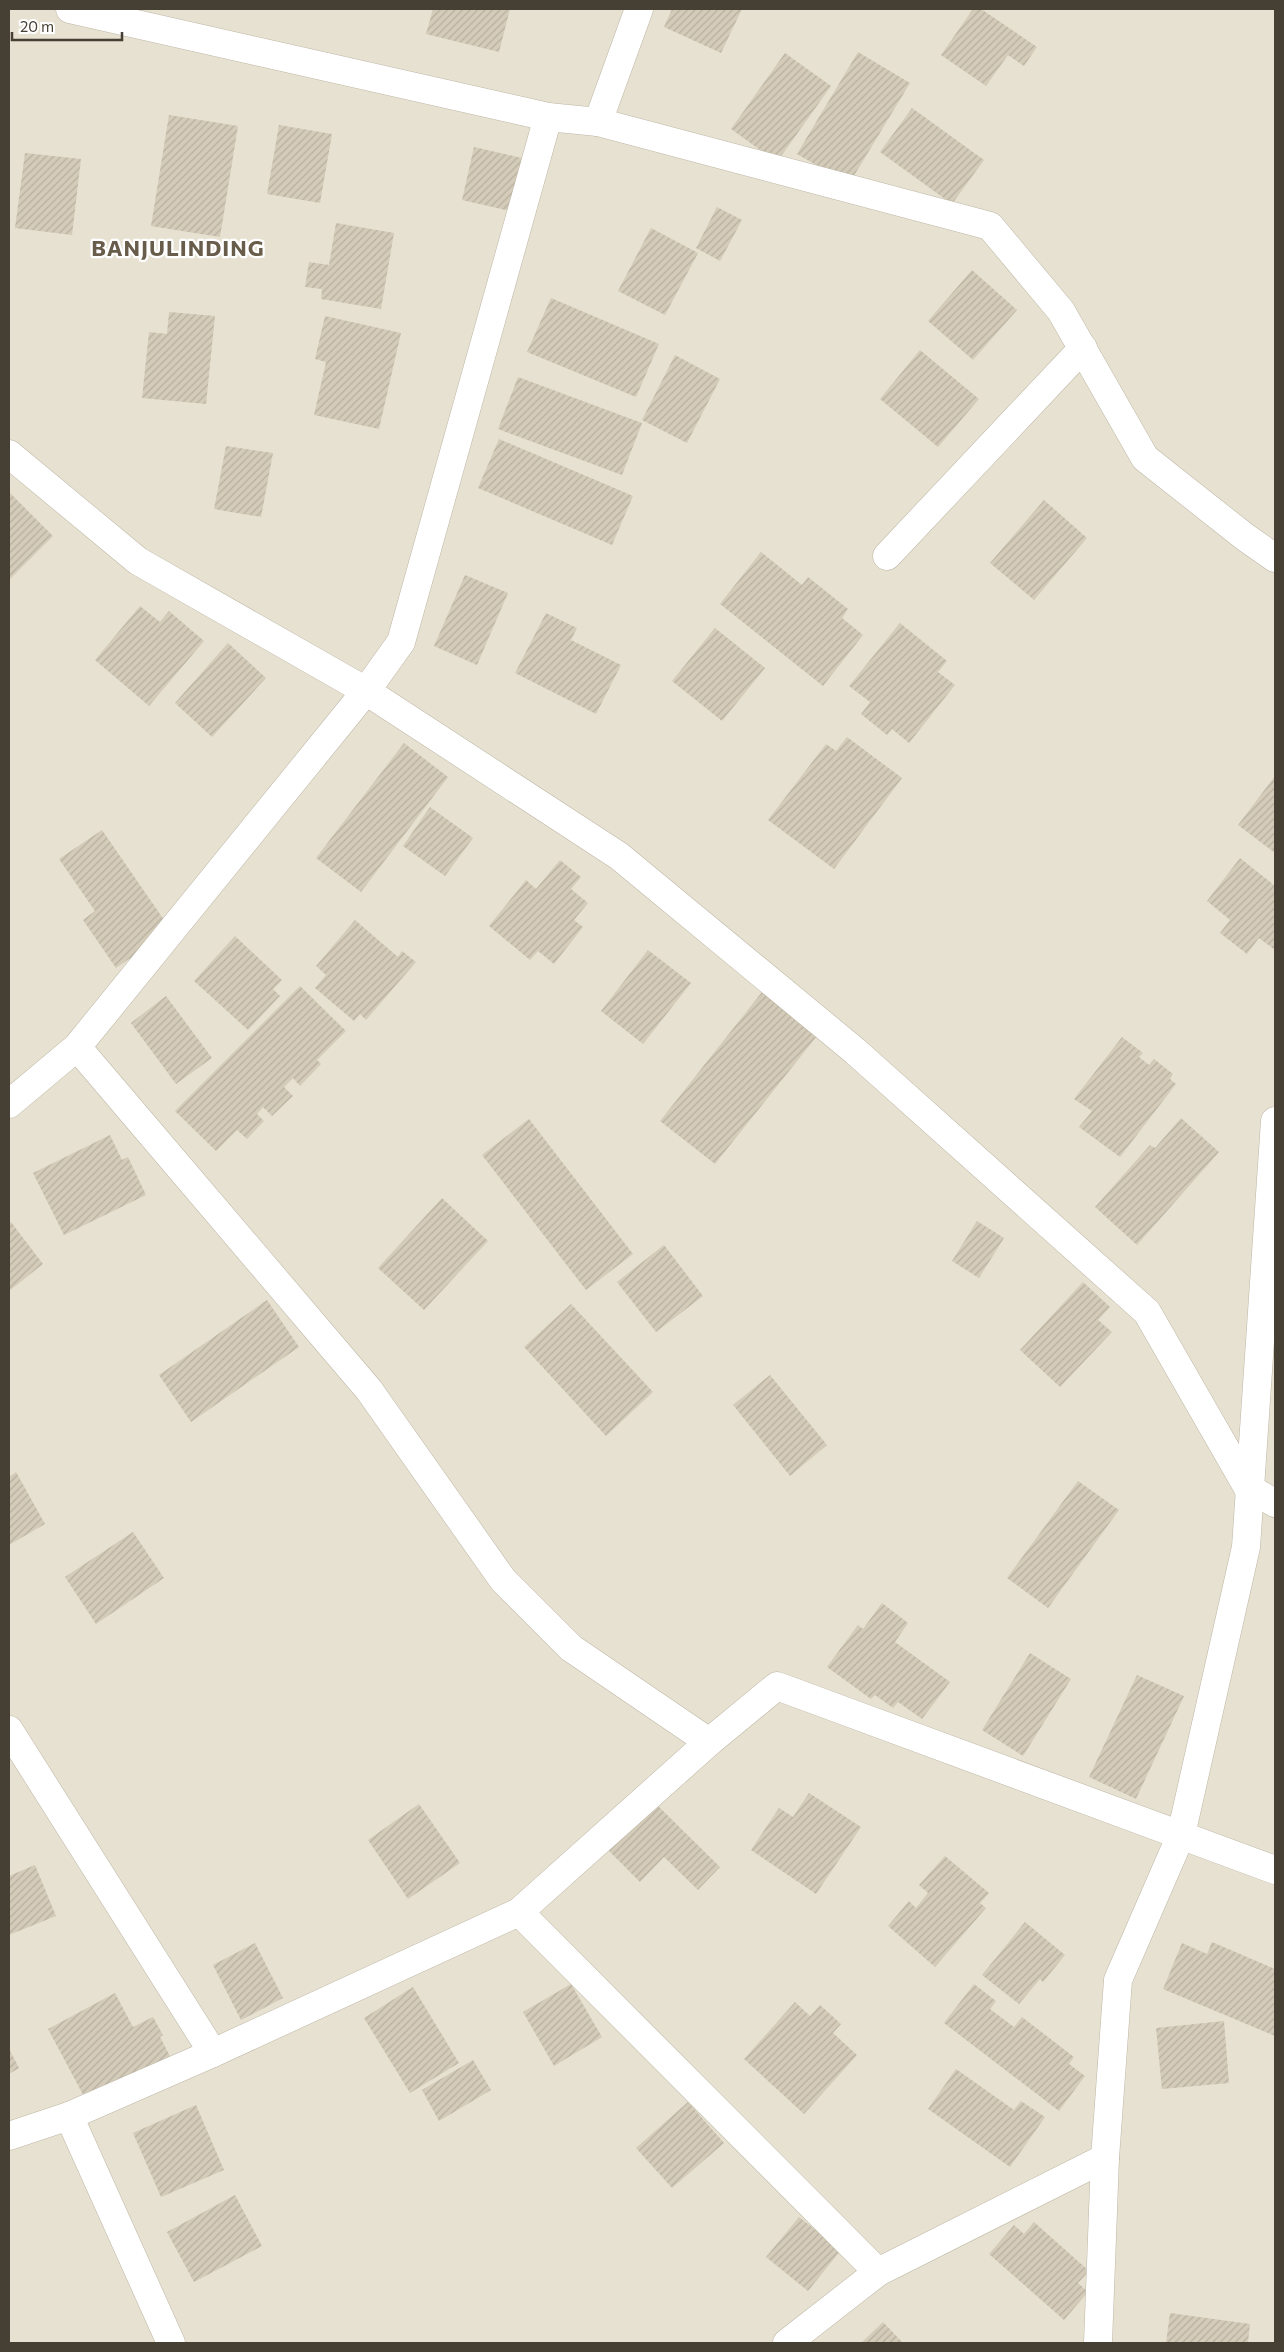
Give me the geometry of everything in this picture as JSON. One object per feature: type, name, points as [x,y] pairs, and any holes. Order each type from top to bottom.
[{"type":"street","points":[[70,9],[548,117],[598,122],[990,226],[1061,310],[1145,458],[1245,537],[1275,558]]},
{"type":"street","points":[[598,122],[639,9]]},
{"type":"street","points":[[9,1104],[77,1047],[366,691],[401,642],[548,117]]},
{"type":"street","points":[[887,556],[1082,348]]},
{"type":"street","points":[[9,454],[138,560],[366,691],[619,856],[855,1051],[1147,1312],[1248,1488],[1275,1503]]},
{"type":"street","points":[[77,1047],[369,1390],[503,1580],[571,1648],[709,1742]]},
{"type":"street","points":[[1098,2343],[1105,2158],[1118,1980],[1181,1835],[1246,1547],[1248,1488],[1275,1121]]},
{"type":"street","points":[[9,2136],[69,2116],[214,2054],[519,1912],[709,1742],[778,1686],[1275,1870]]},
{"type":"street","points":[[9,1730],[214,2054]]},
{"type":"street","points":[[519,1912],[878,2272]]},
{"type":"street","points":[[69,2116],[171,2343]]},
{"type":"street","points":[[787,2343],[878,2272],[1105,2158]]},
{"type":"shaded area","points":[[9,9],[1275,9],[1275,2343],[9,2343]]},
{"type":"building","points":[[433,9],[510,9],[499,52],[426,34]]},
{"type":"building","points":[[672,9],[742,9],[721,53],[664,27]]},
{"type":"building","points":[[973,9],[981,9],[1037,47],[1024,66],[1008,55],[986,86],[941,55]]},
{"type":"building","points":[[858,52],[910,83],[849,184],[797,154]]},
{"type":"building","points":[[785,53],[831,86],[777,162],[731,129]]},
{"type":"building","points":[[912,108],[984,160],[952,204],[880,152]]},
{"type":"building","points":[[169,115],[238,126],[220,237],[151,226]]},
{"type":"building","points":[[279,125],[332,134],[320,203],[267,194]]},
{"type":"building","points":[[474,147],[526,159],[514,212],[462,200]]},
{"type":"building","points":[[25,153],[81,159],[72,235],[15,228]]},
{"type":"building","points":[[717,207],[742,220],[720,261],[696,248]]},
{"type":"building","points":[[336,223],[394,233],[381,309],[321,299],[322,289],[305,287],[309,262],[329,265]]},
{"type":"building","points":[[651,228],[698,253],[665,315],[618,291]]},
{"type":"building","points":[[972,270],[1017,310],[973,360],[928,321]]},
{"type":"building","points":[[551,298],[659,344],[636,397],[527,352]]},
{"type":"building","points":[[169,312],[215,316],[206,404],[142,398],[149,332],[167,334]]},
{"type":"building","points":[[325,316],[401,333],[379,429],[314,415],[326,362],[315,359]]},
{"type":"building","points":[[920,350],[979,399],[938,447],[880,399]]},
{"type":"building","points":[[675,355],[720,379],[687,443],[642,420]]},
{"type":"building","points":[[518,377],[642,423],[622,475],[498,429]]},
{"type":"building","points":[[499,439],[633,496],[612,545],[478,488]]},
{"type":"building","points":[[226,446],[273,453],[261,517],[214,509]]},
{"type":"building","points":[[9,492],[53,536],[9,580]]},
{"type":"building","points":[[1044,500],[1087,538],[1034,600],[990,563]]},
{"type":"building","points":[[761,552],[802,585],[808,577],[848,609],[842,618],[863,635],[823,686],[720,604]]},
{"type":"building","points":[[465,575],[508,593],[477,665],[434,646]]},
{"type":"building","points":[[140,606],[160,622],[169,611],[204,641],[149,706],[95,660]]},
{"type":"building","points":[[546,613],[577,628],[571,640],[621,665],[596,714],[515,673]]},
{"type":"building","points":[[900,623],[947,661],[938,672],[955,685],[909,743],[892,729],[887,735],[861,714],[870,702],[849,686]]},
{"type":"building","points":[[715,628],[765,668],[722,721],[672,681]]},
{"type":"building","points":[[228,643],[266,678],[212,737],[175,703]]},
{"type":"building","points":[[847,737],[902,778],[834,869],[768,820],[826,744],[836,751]]},
{"type":"building","points":[[404,743],[448,777],[361,892],[316,858]]},
{"type":"building","points":[[1275,776],[1275,853],[1238,825]]},
{"type":"building","points":[[430,807],[473,838],[445,876],[403,846]]},
{"type":"building","points":[[102,830],[171,930],[116,968],[83,920],[95,911],[59,859]]},
{"type":"building","points":[[1240,858],[1275,886],[1275,950],[1259,938],[1247,954],[1220,933],[1230,920],[1207,901]]},
{"type":"building","points":[[560,860],[581,877],[571,889],[588,903],[574,920],[583,927],[554,964],[538,951],[530,960],[489,926],[526,880],[536,889]]},
{"type":"building","points":[[355,920],[398,957],[402,951],[416,962],[366,1020],[360,1014],[354,1021],[315,988],[326,975],[316,966]]},
{"type":"building","points":[[235,936],[282,980],[273,989],[280,996],[248,1030],[194,981]]},
{"type":"building","points":[[648,950],[691,983],[643,1044],[601,1011]]},
{"type":"building","points":[[300,986],[346,1031],[317,1060],[321,1064],[300,1086],[293,1078],[284,1087],[293,1096],[272,1116],[263,1107],[257,1114],[264,1121],[247,1139],[237,1130],[216,1151],[175,1111]]},
{"type":"building","points":[[762,992],[817,1036],[715,1164],[660,1121]]},
{"type":"building","points":[[166,996],[212,1058],[176,1084],[131,1023]]},
{"type":"building","points":[[1122,1037],[1143,1053],[1139,1057],[1149,1065],[1154,1059],[1173,1074],[1170,1079],[1176,1084],[1120,1157],[1079,1127],[1092,1111],[1074,1099]]},
{"type":"building","points":[[1181,1118],[1219,1152],[1137,1245],[1095,1207],[1150,1145],[1155,1148]]},
{"type":"building","points":[[529,1119],[633,1254],[586,1290],[482,1155]]},
{"type":"building","points":[[110,1135],[122,1160],[128,1157],[146,1195],[64,1235],[33,1173]]},
{"type":"building","points":[[442,1198],[488,1241],[424,1310],[378,1268]]},
{"type":"building","points":[[977,1221],[1004,1238],[979,1278],[952,1261]]},
{"type":"building","points":[[11,1222],[43,1264],[9,1291],[9,1224]]},
{"type":"building","points":[[664,1245],[703,1296],[656,1332],[617,1282]]},
{"type":"building","points":[[1083,1282],[1110,1307],[1098,1320],[1112,1332],[1060,1387],[1020,1350]]},
{"type":"building","points":[[267,1300],[299,1347],[191,1422],[159,1375]]},
{"type":"building","points":[[571,1304],[653,1392],[606,1436],[524,1347]]},
{"type":"building","points":[[770,1375],[827,1445],[790,1476],[733,1405]]},
{"type":"building","points":[[16,1472],[45,1524],[9,1545],[9,1477]]},
{"type":"building","points":[[1078,1481],[1119,1510],[1048,1608],[1007,1578]]},
{"type":"building","points":[[133,1532],[164,1578],[96,1624],[65,1577]]},
{"type":"building","points":[[882,1603],[908,1623],[895,1642],[950,1682],[922,1719],[898,1702],[893,1708],[875,1695],[871,1699],[827,1667],[858,1625],[863,1629]]},
{"type":"building","points":[[1030,1653],[1071,1679],[1023,1756],[982,1730]]},
{"type":"building","points":[[1137,1675],[1184,1696],[1136,1799],[1089,1777]]},
{"type":"building","points":[[809,1793],[861,1827],[816,1894],[751,1850],[779,1808],[793,1817]]},
{"type":"building","points":[[653,1801],[720,1867],[698,1890],[664,1857],[640,1882],[607,1849]]},
{"type":"building","points":[[419,1804],[460,1863],[408,1899],[368,1840]]},
{"type":"building","points":[[945,1856],[989,1893],[980,1903],[986,1908],[935,1967],[888,1926],[909,1901],[916,1908],[928,1893],[919,1885]]},
{"type":"building","points":[[35,1865],[56,1916],[9,1935],[9,1876]]},
{"type":"building","points":[[1025,1922],[1065,1955],[1043,1982],[1040,1979],[1019,2004],[982,1975]]},
{"type":"building","points":[[1212,1942],[1275,1969],[1275,2036],[1163,1989],[1182,1943],[1207,1954]]},
{"type":"building","points":[[255,1943],[283,1998],[241,2020],[213,1965]]},
{"type":"building","points":[[571,1984],[602,2037],[554,2066],[523,2012]]},
{"type":"building","points":[[974,1984],[996,2001],[990,2009],[1014,2027],[1022,2017],[1074,2057],[1069,2064],[1085,2076],[1059,2111],[944,2023]]},
{"type":"building","points":[[413,1987],[459,2063],[410,2093],[364,2018]]},
{"type":"building","points":[[115,1993],[133,2027],[153,2017],[163,2035],[160,2037],[172,2060],[88,2104],[48,2029]]},
{"type":"building","points":[[795,2002],[810,2016],[820,2005],[841,2024],[833,2033],[857,2055],[804,2114],[744,2059]]},
{"type":"building","points":[[1224,2021],[1229,2083],[1162,2089],[1156,2028]]},
{"type":"building","points":[[9,2049],[19,2068],[9,2074]]},
{"type":"building","points":[[473,2060],[491,2090],[439,2121],[422,2090]]},
{"type":"building","points":[[956,2069],[1014,2110],[1021,2101],[1045,2117],[1010,2167],[928,2109]]},
{"type":"building","points":[[688,2102],[724,2143],[672,2188],[636,2148]]},
{"type":"building","points":[[196,2105],[224,2170],[161,2197],[133,2133]]},
{"type":"building","points":[[235,2195],[262,2246],[194,2282],[167,2232]]},
{"type":"building","points":[[799,2217],[841,2250],[808,2291],[766,2257]]},
{"type":"building","points":[[1034,2222],[1089,2271],[1078,2283],[1088,2292],[1064,2320],[989,2254],[1014,2225],[1024,2234]]},
{"type":"building","points":[[1170,2313],[1250,2324],[1248,2343],[1166,2343]]},
{"type":"building","points":[[883,2322],[903,2343],[861,2343]]},
{"type":"district","name":"BANJULINDING","points":[[178,248]]}]
